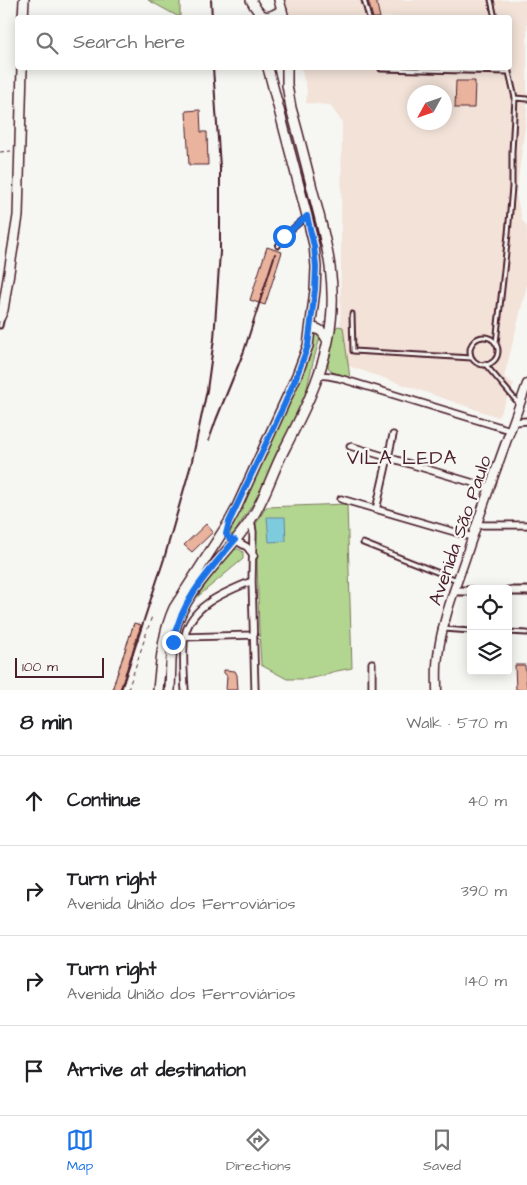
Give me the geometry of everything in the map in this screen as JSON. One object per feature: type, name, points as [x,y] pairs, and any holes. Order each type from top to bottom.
[{"type":"main road","points":[[23,15],[24,0]]},
{"type":"main road","points":[[250,0],[261,15]]},
{"type":"main road","points":[[250,0],[253,15]]},
{"type":"main road","points":[[279,0],[283,14]]},
{"type":"main road","points":[[2,313],[18,216],[22,70]]},
{"type":"main road","points":[[158,690],[164,635],[174,608],[229,522],[297,375],[308,346],[315,290],[316,267],[314,246],[269,70]]},
{"type":"main road","points":[[170,690],[173,642],[187,603],[205,576],[251,520],[263,500],[277,465],[311,395],[328,341],[333,288],[331,264],[291,108],[287,70]]},
{"type":"main road","points":[[311,328],[321,331],[328,341]]},
{"type":"main road","name":"Avenida São Paulo","points":[[437,690],[438,656],[443,629],[457,580],[527,384]]},
{"type":"main road","points":[[229,522],[226,534],[229,538],[235,540]]},
{"type":"main road","points":[[160,673],[171,674]]},
{"type":"street","points":[[318,375],[339,378],[512,426],[527,422]]},
{"type":"street","points":[[376,510],[393,436]]},
{"type":"street","points":[[350,446],[490,488]]},
{"type":"street","points":[[341,500],[472,537]]},
{"type":"street","points":[[251,520],[254,532],[252,581],[256,690]]},
{"type":"street","points":[[476,525],[527,525]]},
{"type":"street","points":[[235,540],[246,547],[254,556]]},
{"type":"street","points":[[185,690],[184,647],[190,622],[213,599],[252,581]]},
{"type":"street","points":[[454,591],[467,591]]},
{"type":"street","points":[[512,591],[527,591]]},
{"type":"street","points":[[185,637],[254,635]]},
{"type":"street","points":[[372,663],[372,690]]},
{"type":"lane","points":[[364,0],[368,15]]},
{"type":"lane","points":[[490,0],[494,15]]},
{"type":"lane","points":[[496,343],[491,338],[477,339],[472,344],[470,351],[472,358],[477,363],[491,362],[496,357],[498,350],[496,343],[510,215],[515,98],[508,70]]},
{"type":"lane","points":[[515,98],[527,99]]},
{"type":"lane","points":[[278,246],[284,236],[307,216]]},
{"type":"lane","points":[[0,326],[2,313]]},
{"type":"lane","points":[[352,314],[353,351],[472,358]]},
{"type":"lane","points":[[484,364],[520,404]]},
{"type":"lane","points":[[363,543],[457,580]]},
{"type":"lane","points":[[443,629],[467,631]]},
{"type":"lane","points":[[512,632],[527,633]]},
{"type":"path","points":[[0,152],[20,150]]},
{"type":"path","points":[[128,690],[152,616]]},
{"type":"path","points":[[112,690],[134,623]]},
{"type":"path","points":[[120,690],[141,625]]},
{"type":"shaded area","points":[[284,0],[527,0],[527,110],[516,195],[522,220],[527,227],[527,285],[504,377],[514,384],[498,417],[340,363],[342,122],[330,105],[306,103],[307,90],[302,70],[512,70],[512,15],[287,15]]},
{"type":"green space","points":[[148,0],[180,0],[180,15],[175,15]]},
{"type":"green space","points":[[338,326],[343,327],[350,378],[332,372],[328,367],[333,331]]},
{"type":"green space","points":[[317,333],[320,338],[306,392],[292,427],[259,494],[233,535],[231,535],[230,533],[313,334]]},
{"type":"green space","points":[[347,504],[352,668],[307,679],[287,679],[261,665],[256,524],[266,507]]},
{"type":"green space","points":[[235,549],[243,552],[243,559],[196,598],[217,569]]},
{"type":"water","points":[[267,517],[285,517],[286,541],[269,542]]},
{"type":"building","points":[[368,0],[376,0],[379,15],[372,15]]},
{"type":"building","points":[[456,81],[475,81],[474,108],[455,108]]},
{"type":"building","points":[[200,110],[201,132],[207,132],[208,165],[189,165],[186,111]]},
{"type":"building","points":[[267,247],[282,252],[265,305],[250,300]]},
{"type":"building","points":[[206,524],[213,532],[192,552],[184,545]]},
{"type":"building","points":[[134,623],[141,625],[120,690],[112,690]]},
{"type":"building","points":[[515,665],[525,665],[527,690],[516,690]]},
{"type":"building","points":[[224,670],[235,671],[238,690],[226,690],[227,676]]},
{"type":"railway","points":[[211,0],[212,15]]},
{"type":"railway","points":[[121,690],[164,559],[192,461],[207,390],[214,339],[220,252],[220,167],[213,70]]},
{"type":"railway","points":[[209,440],[244,351],[275,254]]},
{"type":"district","name":"VILA LEDA","points":[[402,457]]},
{"type":"route","points":[[173,642],[187,603],[205,576],[235,540],[227,537],[226,534],[229,522],[284,405],[308,346],[316,267],[314,246],[307,216],[284,236]]}]
